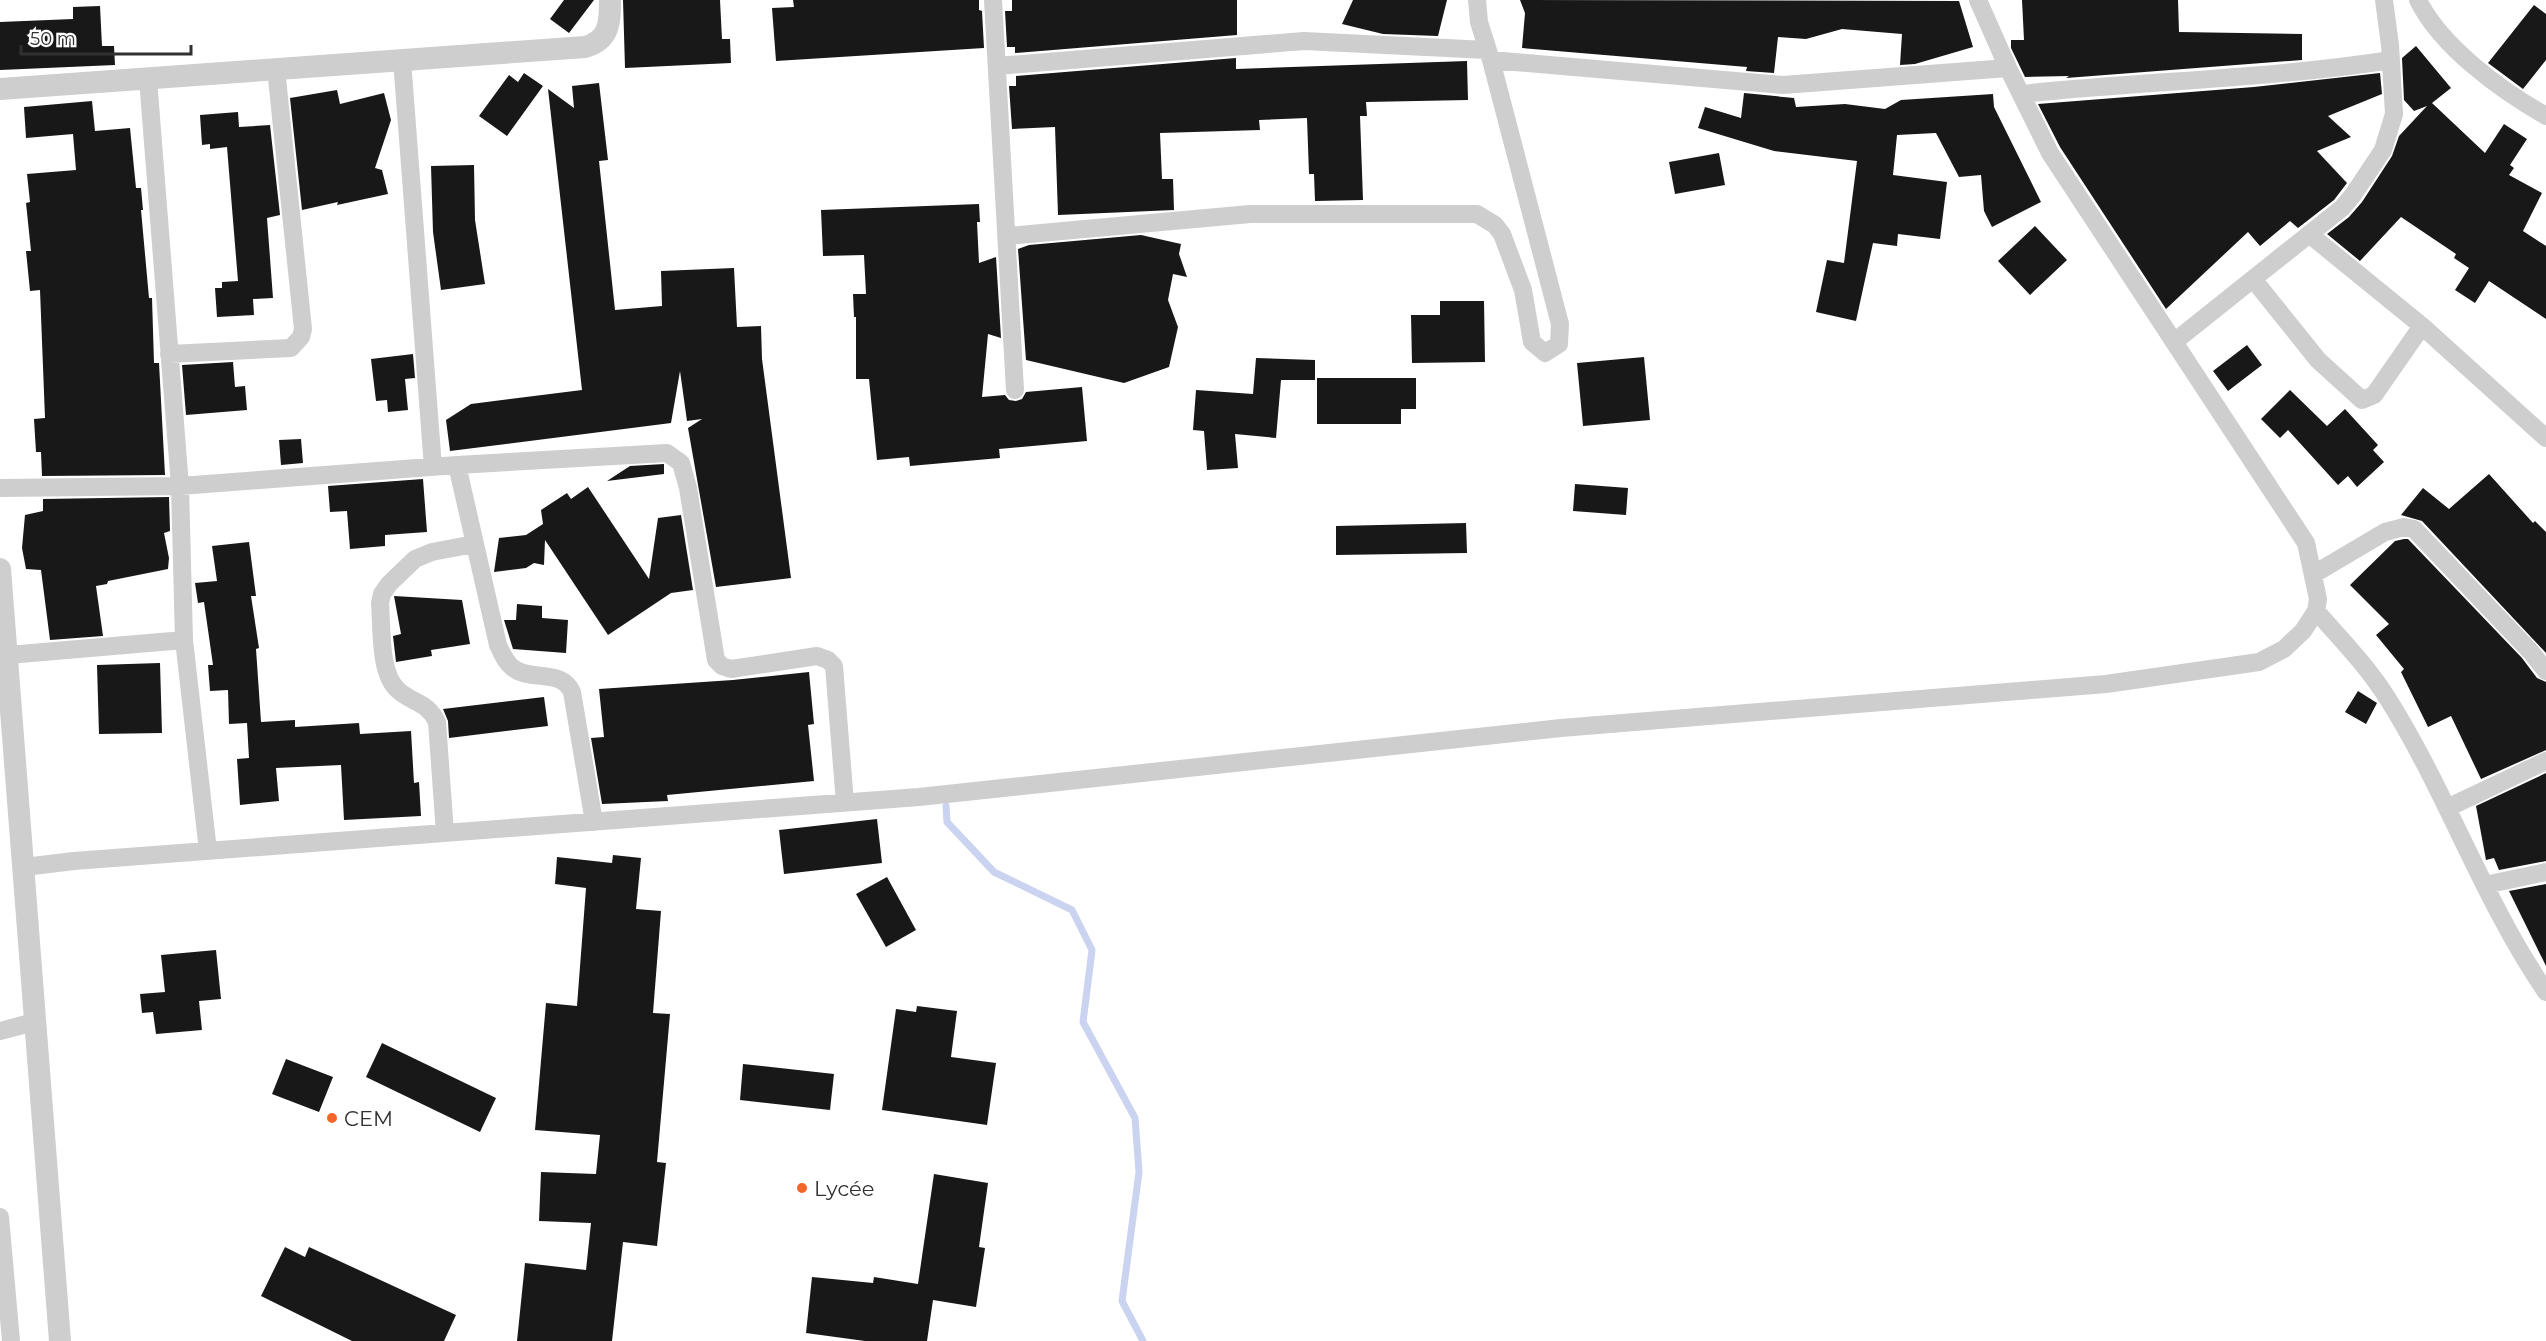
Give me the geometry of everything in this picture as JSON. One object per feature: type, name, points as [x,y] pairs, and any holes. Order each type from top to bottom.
[{"type":"street","points":[[0,89],[585,47],[594,45],[607,32],[610,24],[610,0]]},
{"type":"street","points":[[993,0],[1015,390]]},
{"type":"street","points":[[1006,236],[1251,214],[1477,214],[1495,225],[1502,234],[1523,290],[1532,342],[1545,353],[1559,344],[1560,324],[1489,55],[1477,0]]},
{"type":"street","points":[[24,867],[74,861],[931,796],[1561,728],[2106,684],[2259,662],[2284,650],[2303,631],[2316,611],[2318,598],[2306,543],[2050,153],[2020,94],[1978,0]]},
{"type":"street","points":[[2174,342],[2342,208],[2383,150],[2394,114],[2384,0]]},
{"type":"street","points":[[2418,0],[2442,34],[2471,62],[2525,104],[2546,116]]},
{"type":"street","points":[[997,66],[1304,41],[1489,55],[1783,85],[2008,68]]},
{"type":"street","points":[[402,60],[433,467]]},
{"type":"street","points":[[2020,94],[2325,70],[2391,60]]},
{"type":"street","points":[[169,354],[291,348],[301,337],[303,329],[276,69]]},
{"type":"street","points":[[148,79],[180,486],[184,640],[208,851]]},
{"type":"street","points":[[2309,234],[2422,326],[2546,438]]},
{"type":"street","points":[[2253,279],[2318,360],[2362,400],[2374,395],[2422,326]]},
{"type":"street","points":[[0,488],[180,486],[660,452],[674,456],[681,463],[688,488],[716,660],[722,666],[731,669],[817,656],[828,660],[834,666],[844,803]]},
{"type":"street","points":[[458,465],[498,645],[506,661],[519,672],[562,679],[569,685],[594,822]]},
{"type":"street","points":[[2314,574],[2385,532],[2404,527],[2414,530],[2530,651],[2546,671]]},
{"type":"street","points":[[446,833],[437,722],[431,711],[398,691],[391,682],[385,664],[380,603],[382,594],[389,584],[415,558],[432,552],[474,544]]},
{"type":"street","points":[[0,569],[60,1341]]},
{"type":"street","points":[[2316,611],[2361,661],[2388,700],[2447,808],[2485,885],[2545,989]]},
{"type":"street","points":[[8,655],[184,640]]},
{"type":"street","points":[[2447,808],[2546,761]]},
{"type":"street","points":[[2485,885],[2546,872]]},
{"type":"street","points":[[0,1032],[34,1022]]},
{"type":"street","points":[[0,1217],[11,1341]]},
{"type":"building","points":[[564,0],[594,0],[569,33],[550,19]]},
{"type":"building","points":[[623,0],[720,0],[722,39],[730,39],[731,63],[625,68]]},
{"type":"building","points":[[793,0],[979,0],[979,10],[982,11],[984,48],[776,61],[772,8],[794,7]]},
{"type":"building","points":[[1012,0],[1237,0],[1237,35],[1015,53],[1015,47],[1007,47],[1005,11],[1012,11]]},
{"type":"building","points":[[1353,0],[1447,0],[1438,36],[1383,34],[1342,24]]},
{"type":"building","points":[[1520,0],[1959,1],[1973,47],[1915,64],[1900,65],[1902,34],[1842,29],[1806,39],[1778,37],[1774,73],[1746,71],[1747,67],[1522,48],[1525,13]]},
{"type":"building","points":[[2022,0],[2178,0],[2179,32],[2302,34],[2302,60],[2066,78],[2069,76],[2025,77],[2011,48],[2011,40],[2024,40]]},
{"type":"building","points":[[2534,5],[2546,14],[2546,60],[2523,89],[2488,63]]},
{"type":"building","points":[[100,6],[102,46],[114,46],[115,65],[0,70],[0,22],[73,19],[73,7]]},
{"type":"building","points":[[2416,46],[2451,88],[2432,103],[2485,153],[2504,124],[2527,139],[2510,165],[2514,168],[2509,175],[2542,193],[2523,231],[2546,246],[2546,319],[2489,281],[2475,303],[2455,290],[2469,268],[2454,258],[2456,254],[2401,217],[2360,261],[2327,234],[2349,217],[2362,202],[2392,156],[2399,136],[2427,106],[2414,111],[2404,100],[2402,58]]},
{"type":"building","points":[[1236,58],[1236,69],[1467,61],[1468,100],[1366,102],[1367,116],[1360,116],[1363,200],[1315,201],[1314,174],[1309,174],[1307,118],[1259,120],[1260,130],[1160,133],[1162,179],[1173,179],[1174,210],[1058,215],[1055,127],[1012,129],[1009,86],[1016,86],[1016,76]]},
{"type":"building","points":[[524,73],[543,86],[507,136],[479,116],[509,75],[518,82]]},
{"type":"building","points":[[2380,73],[2382,94],[2328,116],[2351,137],[2317,151],[2347,183],[2334,200],[2298,228],[2290,221],[2260,246],[2248,232],[2166,309],[2060,147],[2038,104],[2254,87]]},
{"type":"building","points":[[599,83],[608,160],[599,161],[615,310],[662,306],[661,271],[734,268],[737,327],[761,326],[762,359],[791,578],[716,587],[688,428],[702,419],[687,421],[680,371],[671,423],[450,451],[446,420],[471,404],[582,390],[548,89],[574,108],[572,86]]},
{"type":"building","points":[[337,90],[340,104],[384,93],[391,120],[375,168],[382,170],[388,194],[302,210],[290,98]]},
{"type":"building","points":[[1744,93],[1794,98],[1796,107],[1845,104],[1885,109],[1901,100],[1993,94],[1994,107],[2041,202],[1992,227],[1984,211],[1981,175],[1959,177],[1936,133],[1897,135],[1893,175],[1947,182],[1940,239],[1898,234],[1897,246],[1873,243],[1856,321],[1816,312],[1827,260],[1844,263],[1857,161],[1774,151],[1698,128],[1705,107],[1741,118]]},
{"type":"building","points":[[92,101],[95,131],[130,128],[136,188],[141,188],[149,298],[152,298],[154,363],[159,363],[165,475],[42,476],[41,452],[36,452],[34,419],[45,418],[40,290],[30,291],[26,251],[31,251],[26,203],[30,202],[27,174],[76,170],[73,134],[26,138],[24,107]]},
{"type":"building","points":[[238,112],[239,127],[270,125],[280,215],[267,218],[273,298],[253,299],[254,315],[217,317],[215,288],[222,288],[222,282],[238,281],[227,147],[210,149],[210,144],[202,145],[200,115]]},
{"type":"building","points":[[1719,153],[1725,185],[1675,194],[1669,162]]},
{"type":"building","points":[[474,165],[475,220],[485,284],[441,290],[433,232],[431,166]]},
{"type":"building","points":[[979,204],[980,222],[977,222],[979,263],[996,257],[1001,338],[988,334],[982,397],[1005,395],[1009,400],[1016,401],[1022,399],[1026,392],[1082,387],[1087,441],[999,449],[1000,458],[910,466],[909,457],[877,460],[869,379],[856,379],[856,317],[854,317],[853,294],[866,294],[864,255],[823,256],[821,210]]},
{"type":"building","points":[[2035,226],[2067,260],[2030,295],[1998,261]]},
{"type":"building","points":[[1141,235],[1181,244],[1179,254],[1187,277],[1173,274],[1168,300],[1178,327],[1169,367],[1124,383],[1026,360],[1018,249],[1029,245]]},
{"type":"building","points":[[1440,301],[1484,301],[1485,362],[1412,363],[1411,315],[1440,315]]},
{"type":"building","points":[[2247,345],[2262,365],[2228,391],[2213,371]]},
{"type":"building","points":[[413,354],[415,378],[405,379],[408,410],[388,412],[387,400],[376,401],[371,359]]},
{"type":"building","points":[[1644,357],[1650,420],[1583,426],[1577,363]]},
{"type":"building","points":[[1256,358],[1315,360],[1315,380],[1281,380],[1276,438],[1235,434],[1238,468],[1207,470],[1204,431],[1193,430],[1196,390],[1253,394]]},
{"type":"building","points":[[233,362],[235,387],[245,386],[247,410],[186,415],[182,365]]},
{"type":"building","points":[[1317,378],[1416,378],[1416,409],[1401,409],[1401,424],[1317,424]]},
{"type":"building","points":[[2290,390],[2327,426],[2345,409],[2378,445],[2373,450],[2384,462],[2357,487],[2348,476],[2338,485],[2288,430],[2280,438],[2261,419]]},
{"type":"building","points":[[301,439],[303,463],[281,465],[279,440]]},
{"type":"building","points":[[664,464],[664,474],[607,481],[630,466]]},
{"type":"building","points":[[2489,474],[2533,523],[2535,521],[2546,532],[2546,653],[2422,521],[2401,515],[2423,488],[2449,509]]},
{"type":"building","points":[[423,479],[427,532],[385,535],[385,546],[350,549],[347,511],[330,512],[328,486]]},
{"type":"building","points":[[1575,484],[1628,488],[1626,515],[1573,511]]},
{"type":"building","points":[[588,487],[649,579],[658,518],[681,515],[693,590],[671,593],[608,635],[545,540],[544,565],[534,563],[526,568],[494,572],[499,538],[526,535],[543,524],[541,510],[567,493],[571,499]]},
{"type":"building","points":[[169,497],[170,531],[164,533],[169,558],[168,569],[108,581],[107,584],[96,586],[103,636],[50,640],[41,570],[26,569],[22,548],[25,515],[43,511],[43,499]]},
{"type":"building","points":[[1466,523],[1467,553],[1336,555],[1336,526]]},
{"type":"building","points":[[2408,539],[2522,658],[2537,678],[2546,682],[2546,750],[2481,779],[2451,716],[2428,727],[2401,672],[2404,669],[2376,635],[2389,624],[2350,585],[2395,541]]},
{"type":"building","points":[[249,542],[256,596],[251,596],[259,648],[256,649],[261,722],[295,720],[295,727],[359,723],[360,734],[411,731],[414,783],[419,782],[421,816],[344,820],[341,765],[276,768],[279,801],[240,805],[237,759],[249,758],[247,723],[229,724],[228,690],[210,691],[208,665],[213,665],[204,602],[198,603],[195,583],[217,581],[212,546]]},
{"type":"building","points":[[394,596],[462,600],[470,644],[431,650],[432,656],[396,662],[393,636],[401,634]]},
{"type":"building","points":[[517,604],[542,606],[542,618],[568,620],[566,653],[513,649],[504,620],[516,620]]},
{"type":"building","points":[[160,663],[162,733],[99,734],[97,665]]},
{"type":"building","points":[[809,672],[814,724],[808,725],[814,781],[667,795],[668,801],[602,804],[591,738],[604,737],[599,689],[733,680]]},
{"type":"building","points":[[2358,691],[2377,703],[2366,724],[2345,712]]},
{"type":"building","points":[[544,697],[548,726],[449,738],[448,721],[443,709]]},
{"type":"building","points":[[2546,773],[2546,861],[2499,870],[2494,858],[2486,860],[2476,806]]},
{"type":"building","points":[[877,819],[882,863],[784,874],[779,830]]},
{"type":"building","points":[[613,855],[641,858],[636,909],[661,911],[653,1013],[670,1014],[657,1162],[666,1163],[657,1246],[623,1242],[612,1341],[517,1341],[525,1263],[586,1270],[591,1223],[539,1221],[541,1172],[596,1174],[600,1135],[535,1130],[546,1003],[577,1006],[586,888],[555,884],[557,857],[612,863]]},
{"type":"building","points":[[887,877],[916,930],[886,947],[856,894]]},
{"type":"building","points":[[2546,884],[2546,966],[2509,891]]},
{"type":"building","points":[[216,950],[221,999],[199,1001],[202,1030],[156,1034],[153,1012],[142,1013],[140,994],[165,992],[161,955]]},
{"type":"building","points":[[917,1006],[957,1011],[951,1057],[996,1063],[987,1125],[882,1110],[896,1009],[916,1012]]},
{"type":"building","points":[[382,1043],[496,1098],[480,1132],[366,1077]]},
{"type":"building","points":[[286,1059],[333,1077],[319,1112],[272,1094]]},
{"type":"building","points":[[743,1064],[834,1074],[830,1110],[740,1100]]},
{"type":"building","points":[[934,1174],[988,1183],[979,1247],[985,1248],[976,1307],[933,1300],[927,1341],[865,1341],[806,1333],[812,1277],[873,1283],[874,1277],[918,1284]]},
{"type":"building","points":[[285,1247],[305,1257],[309,1247],[456,1315],[444,1341],[352,1341],[261,1296]]},
{"type":"waterway","points":[[946,806],[947,822],[994,872],[1072,910],[1092,950],[1083,1022],[1135,1118],[1139,1172],[1122,1301],[1143,1341]]},
{"type":"place","name":"CEM","points":[[332,1118]]},
{"type":"place","name":"Lycée","points":[[802,1188]]}]
